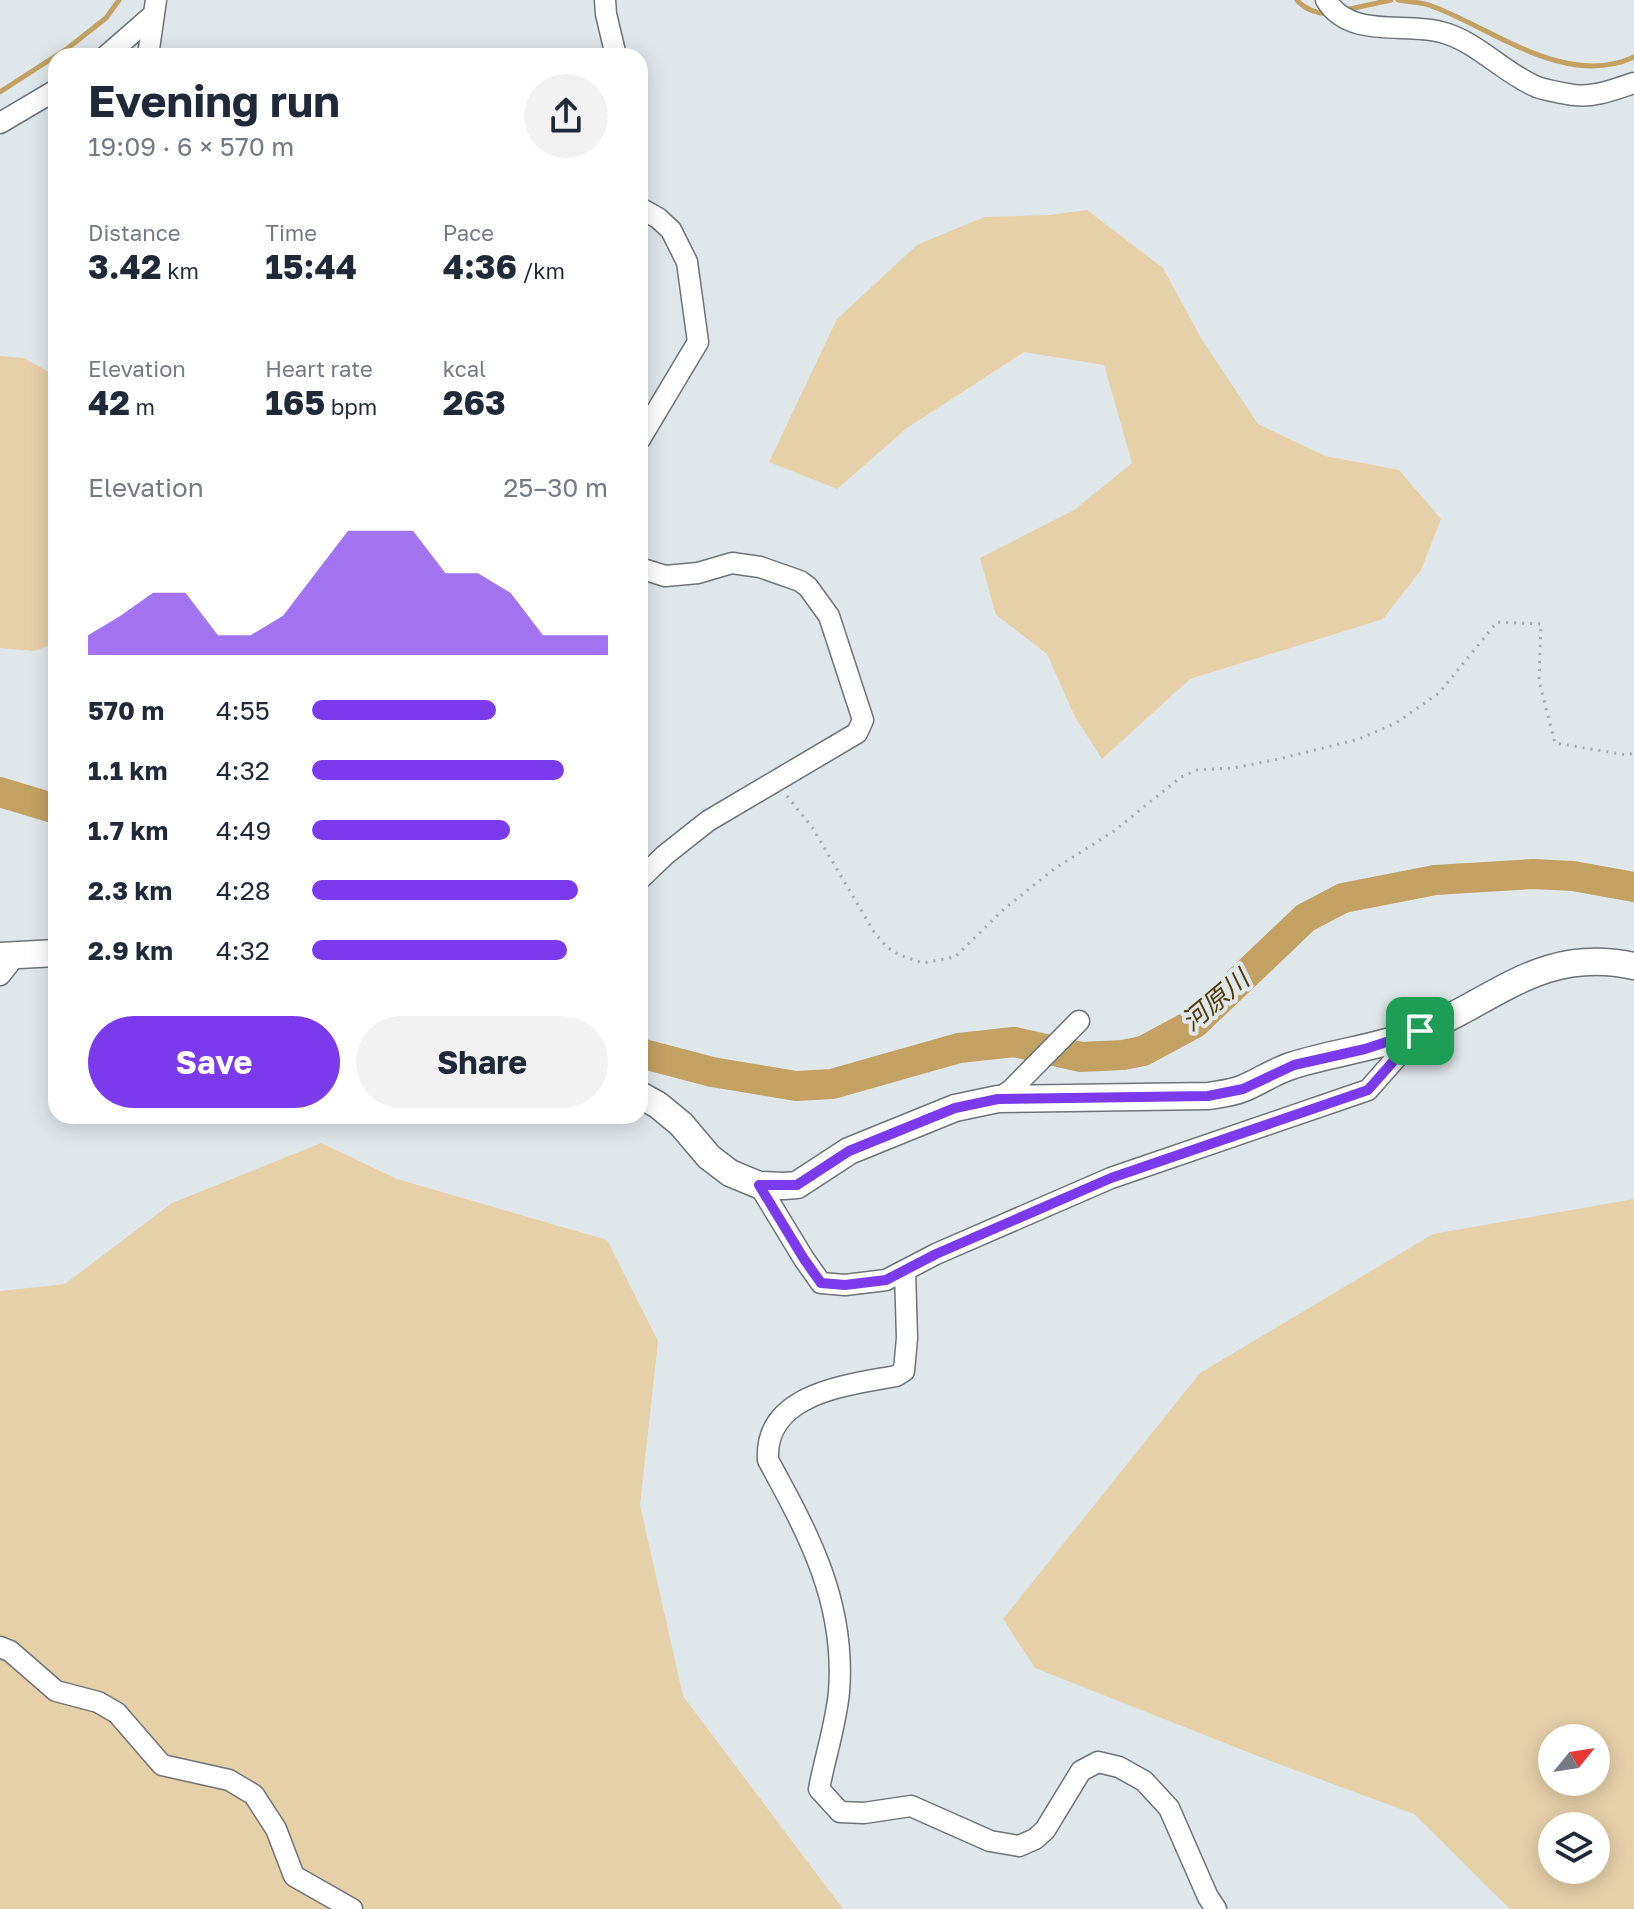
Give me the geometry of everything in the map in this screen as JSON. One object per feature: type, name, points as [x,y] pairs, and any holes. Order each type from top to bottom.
[{"type":"main road","points":[[5,962],[48,954]]},
{"type":"main road","points":[[648,1101],[669,1115],[709,1157],[730,1173],[759,1185],[797,1185],[849,1151],[955,1108],[1004,1094],[1208,1096],[1230,1093],[1294,1065],[1365,1049],[1420,1031],[1527,975],[1551,967],[1602,962],[1634,966]]},
{"type":"street","points":[[605,0],[614,48]]},
{"type":"street","points":[[1326,0],[1332,10],[1377,28],[1439,31],[1462,40],[1537,87],[1577,95],[1599,94],[1634,83]]},
{"type":"street","points":[[114,48],[154,8]]},
{"type":"street","points":[[149,48],[154,8]]},
{"type":"street","points":[[0,123],[48,95]]},
{"type":"street","points":[[648,212],[671,230],[687,262],[698,342],[648,426]]},
{"type":"street","points":[[648,571],[665,576],[698,573],[732,563],[760,567],[800,581],[829,616],[863,720],[857,733],[708,821],[648,871]]},
{"type":"street","points":[[1004,1094],[1079,1021]]},
{"type":"street","points":[[759,1185],[821,1283],[845,1285],[886,1280],[936,1254],[1111,1178],[1368,1090],[1420,1031]]},
{"type":"street","points":[[905,1271],[907,1338],[904,1371],[896,1376],[825,1389],[785,1412],[773,1429],[767,1449],[768,1460],[819,1561],[840,1640],[839,1694],[819,1789],[840,1812],[864,1813],[911,1806],[990,1841],[1019,1846],[1035,1839],[1045,1830],[1081,1771],[1098,1762],[1119,1767],[1144,1781],[1169,1808],[1216,1909]]},
{"type":"street","points":[[0,1647],[10,1651],[56,1691],[98,1702],[117,1713],[162,1765],[229,1780],[254,1795],[276,1829],[294,1876],[352,1909]]},
{"type":"path","points":[[775,782],[812,827],[874,932],[899,955],[923,963],[955,957],[1004,909],[1054,869],[1114,831],[1181,777],[1197,770],[1233,768],[1359,739],[1396,723],[1439,693],[1497,622],[1541,624],[1539,681],[1555,743],[1627,755],[1634,753]]},
{"type":"shaded area","points":[[1087,210],[1163,268],[1201,338],[1258,424],[1325,456],[1399,470],[1441,519],[1421,570],[1383,619],[1190,679],[1102,759],[1075,717],[1047,654],[996,615],[980,558],[1074,510],[1132,463],[1104,365],[1024,352],[907,428],[837,489],[769,462],[837,319],[917,245],[984,217],[1049,215]]},
{"type":"shaded area","points":[[0,356],[24,358],[48,372],[48,646],[34,651],[0,648]]},
{"type":"shaded area","points":[[321,1143],[397,1179],[607,1240],[658,1341],[640,1505],[683,1696],[843,1909],[0,1909],[0,1291],[65,1284],[172,1203]]},
{"type":"shaded area","points":[[1634,1199],[1634,1909],[1510,1909],[1414,1814],[1035,1668],[1003,1619],[1200,1373],[1433,1234]]},
{"type":"waterway","points":[[68,48],[106,18],[119,0]]},
{"type":"waterway","points":[[1297,0],[1311,10],[1328,14]]},
{"type":"waterway","points":[[1345,10],[1391,0]]},
{"type":"waterway","points":[[1398,0],[1429,5],[1503,40],[1555,60],[1582,65],[1608,65],[1634,57]]},
{"type":"waterway","points":[[0,92],[48,61]]},
{"type":"waterway","name":"河原川","points":[[0,792],[48,807]]},
{"type":"waterway","name":"河原川","points":[[648,1055],[712,1072],[796,1086],[832,1084],[959,1048],[1014,1042],[1081,1057],[1123,1055],[1143,1051],[1195,1023],[1305,918],[1343,898],[1435,880],[1533,874],[1573,876],[1634,887]]},
{"type":"route","points":[[1420,1031],[1368,1090],[1111,1178],[936,1254],[886,1280],[845,1285],[821,1283],[759,1185],[797,1185],[849,1151],[955,1108],[998,1099],[1208,1096],[1230,1093],[1294,1065],[1365,1049],[1420,1031]]}]
